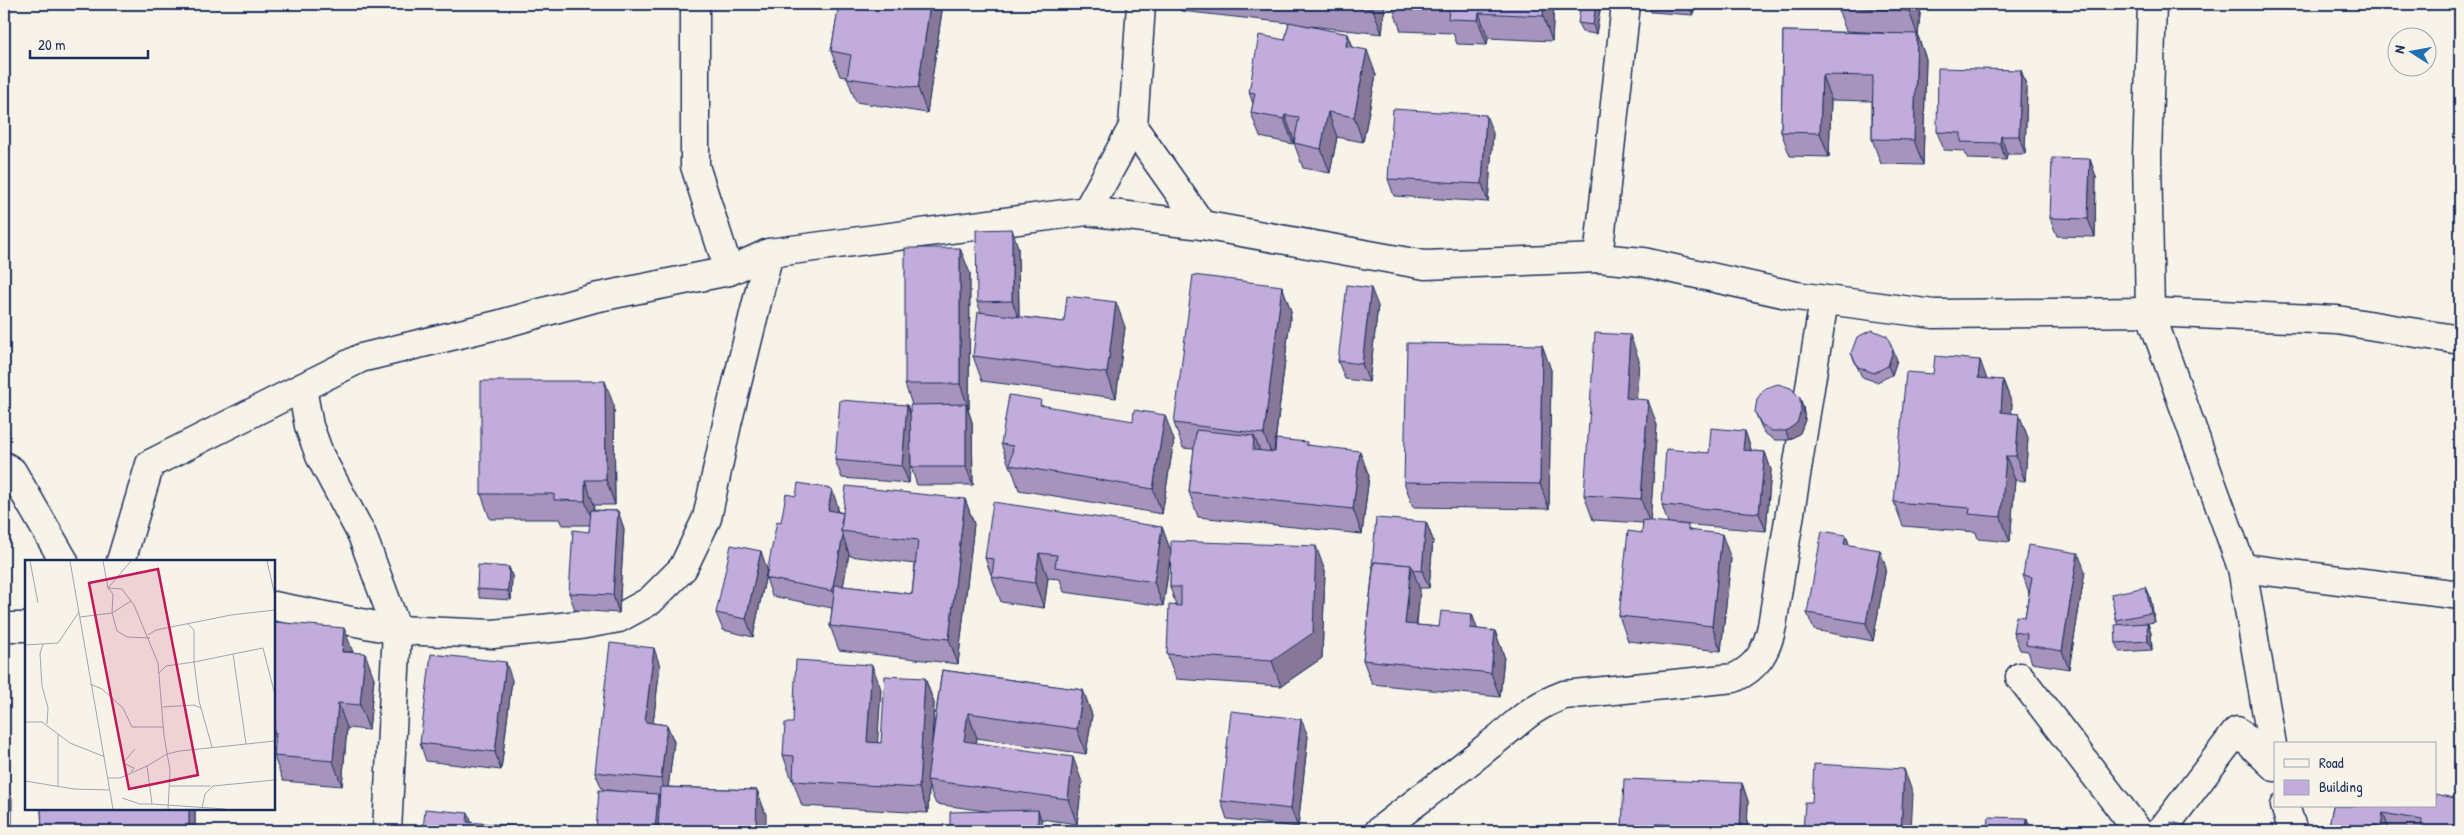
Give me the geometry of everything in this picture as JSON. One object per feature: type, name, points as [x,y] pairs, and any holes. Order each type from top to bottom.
[{"type":"street","points":[[695,4],[695,166],[729,271]]},
{"type":"street","points":[[1086,211],[1133,127],[1141,4]]},
{"type":"street","points":[[1598,258],[1626,4]]},
{"type":"street","points":[[2152,4],[2147,156],[2150,312],[2242,568],[2274,756]]},
{"type":"street","points":[[1133,127],[1202,224]]},
{"type":"street","points":[[121,560],[150,464],[361,358],[501,324],[594,298],[729,271],[769,253],[1086,211],[1202,224],[1425,265],[1598,258],[1652,264],[1796,296],[1934,314],[2150,312],[2337,320],[2460,340]]},
{"type":"street","points":[[275,606],[397,630],[493,634],[580,625],[619,618],[650,601],[683,568],[708,518],[727,424],[769,253]]},
{"type":"street","points":[[1379,831],[1493,743],[1525,714],[1542,704],[1564,696],[1734,678],[1748,672],[1760,659],[1768,645],[1772,626],[1824,300]]},
{"type":"street","points":[[302,388],[310,426],[320,456],[362,535],[397,630],[386,831]]},
{"type":"street","points":[[4,466],[12,471],[63,560]]},
{"type":"street","points":[[2242,568],[2460,595]]},
{"type":"street","points":[[4,627],[25,627]]},
{"type":"street","points":[[2020,677],[2138,831]]},
{"type":"street","points":[[2161,831],[2237,730],[2274,766]]},
{"type":"street","points":[[2286,808],[2293,831]]},
{"type":"building","points":[[839,4],[930,4],[918,88],[847,78],[851,55],[831,51]]},
{"type":"building","points":[[1327,4],[1373,4],[1373,9]]},
{"type":"building","points":[[1392,4],[1544,4],[1543,16],[1479,13],[1478,20],[1448,19],[1449,8],[1392,6]]},
{"type":"building","points":[[1581,4],[1596,4],[1593,25],[1578,23]]},
{"type":"building","points":[[1838,4],[1910,4],[1909,11],[1837,6]]},
{"type":"building","points":[[1289,22],[1348,34],[1346,46],[1367,50],[1354,117],[1328,112],[1321,149],[1294,143],[1299,117],[1285,115],[1284,119],[1251,113],[1255,93],[1249,92],[1259,35],[1285,40]]},
{"type":"building","points":[[1783,31],[1917,34],[1914,140],[1872,139],[1873,76],[1822,75],[1820,133],[1781,132]]},
{"type":"building","points":[[1938,68],[2021,70],[2019,136],[2001,136],[2000,143],[1961,142],[1961,133],[1937,132]]},
{"type":"building","points":[[1393,109],[1486,115],[1482,184],[1388,179]]},
{"type":"building","points":[[2052,158],[2090,159],[2088,219],[2050,218]]},
{"type":"building","points":[[1012,229],[1012,301],[977,302],[976,230]]},
{"type":"building","points":[[905,248],[960,248],[960,384],[905,384]]},
{"type":"building","points":[[1193,275],[1282,286],[1264,434],[1174,423]]},
{"type":"building","points":[[1347,285],[1371,288],[1362,364],[1338,361]]},
{"type":"building","points":[[1067,296],[1116,302],[1107,373],[973,356],[978,312],[1064,322]]},
{"type":"building","points":[[1872,330],[1887,336],[1893,350],[1888,366],[1874,373],[1858,367],[1851,353],[1857,337]]},
{"type":"building","points":[[1595,333],[1630,335],[1626,398],[1648,400],[1641,499],[1584,495]]},
{"type":"building","points":[[1407,343],[1542,345],[1540,484],[1404,482]]},
{"type":"building","points":[[1935,356],[1980,360],[1978,378],[2003,380],[2001,412],[2019,414],[2016,456],[2006,456],[2001,517],[1969,514],[1970,508],[1894,502],[1906,372],[1933,374]]},
{"type":"building","points":[[481,381],[605,381],[606,480],[585,480],[585,501],[554,500],[554,494],[481,494]]},
{"type":"building","points":[[1778,384],[1791,388],[1800,398],[1801,411],[1797,423],[1786,431],[1772,431],[1761,424],[1755,412],[1757,399],[1765,388]]},
{"type":"building","points":[[1009,395],[1041,400],[1040,405],[1133,421],[1134,410],[1165,415],[1153,489],[1010,465],[1013,446],[1001,444]]},
{"type":"building","points":[[840,400],[907,405],[902,466],[835,460]]},
{"type":"building","points":[[966,404],[966,467],[911,467],[910,405]]},
{"type":"building","points":[[1711,428],[1745,431],[1743,450],[1765,452],[1759,513],[1662,505],[1666,449],[1709,453]]},
{"type":"building","points":[[1196,430],[1254,436],[1253,450],[1275,452],[1276,439],[1307,442],[1306,445],[1360,451],[1353,509],[1189,492]]},
{"type":"building","points":[[798,483],[832,489],[828,510],[843,513],[841,531],[843,536],[832,591],[766,578],[777,521],[781,522],[786,494],[796,496]]},
{"type":"building","points":[[846,486],[965,499],[949,639],[830,626],[835,585],[912,594],[918,540],[841,531]]},
{"type":"building","points":[[993,502],[1162,527],[1154,582],[1055,567],[1057,555],[1039,553],[1035,583],[992,577],[994,559],[985,558]]},
{"type":"building","points":[[591,510],[618,511],[613,595],[569,593],[573,530],[589,532]]},
{"type":"building","points":[[1376,518],[1426,522],[1422,571],[1413,570],[1411,565],[1374,562],[1372,566]]},
{"type":"building","points":[[1643,520],[1688,525],[1688,530],[1722,534],[1712,626],[1619,616],[1628,531],[1642,533]]},
{"type":"building","points":[[1822,531],[1846,535],[1844,544],[1880,550],[1866,623],[1807,613]]},
{"type":"building","points":[[1171,541],[1316,546],[1313,633],[1272,661],[1167,654],[1169,605],[1181,606],[1181,587],[1170,587]]},
{"type":"building","points":[[731,545],[761,551],[746,619],[716,613]]},
{"type":"building","points":[[2028,545],[2078,553],[2062,651],[2026,645],[2027,634],[2013,632],[2016,616],[2025,617],[2032,577],[2023,575]]},
{"type":"building","points":[[1374,562],[1411,565],[1405,624],[1439,627],[1441,611],[1472,614],[1470,628],[1495,631],[1491,673],[1363,660]]},
{"type":"building","points":[[478,565],[509,567],[508,591],[477,589]]},
{"type":"building","points":[[2146,587],[2151,613],[2116,620],[2111,594]]},
{"type":"building","points":[[275,622],[344,628],[342,652],[365,653],[360,705],[338,703],[333,761],[275,756]]},
{"type":"building","points":[[2147,623],[2148,641],[2116,643],[2115,625]]},
{"type":"building","points":[[2460,630],[2460,702],[2455,701]]},
{"type":"building","points":[[610,643],[654,648],[645,722],[667,725],[661,779],[595,772]]},
{"type":"building","points":[[431,654],[506,662],[495,752],[420,743]]},
{"type":"building","points":[[796,660],[872,665],[867,742],[881,743],[885,676],[925,678],[919,788],[793,781],[794,756],[783,755],[785,723],[793,723]]},
{"type":"building","points":[[942,670],[1083,690],[1077,729],[968,713],[964,741],[1073,757],[1068,799],[927,780]]},
{"type":"building","points":[[1231,711],[1301,719],[1291,809],[1221,801]]},
{"type":"building","points":[[1814,764],[1904,769],[1901,831],[1803,831],[1805,802],[1812,802]]},
{"type":"building","points":[[1624,779],[1742,783],[1740,828],[1656,824],[1656,831],[1622,831]]},
{"type":"building","points":[[660,787],[757,790],[756,831],[658,831]]},
{"type":"building","points":[[599,790],[658,794],[655,831],[596,831]]},
{"type":"building","points":[[2436,794],[2460,799],[2455,831],[2421,831],[2422,820],[2383,813],[2381,827],[2373,825],[2372,831],[2328,831],[2333,808],[2436,808]]},
{"type":"building","points":[[425,809],[468,813],[467,822],[578,831],[423,831]]},
{"type":"building","points":[[41,810],[189,810],[189,829],[42,831]]},
{"type":"building","points":[[1038,810],[1038,831],[950,831],[950,812]]},
{"type":"building","points":[[1989,817],[2027,818],[2026,831],[1988,831]]},
{"type":"building","points":[[2171,822],[2209,831],[2169,831]]},
{"type":"building","points":[[2052,823],[2090,830],[2090,831],[2050,831]]},
{"type":"building","points":[[1100,825],[1100,831],[1050,831],[1050,827]]},
{"type":"building","points":[[1449,830],[1449,831],[1378,831]]}]
